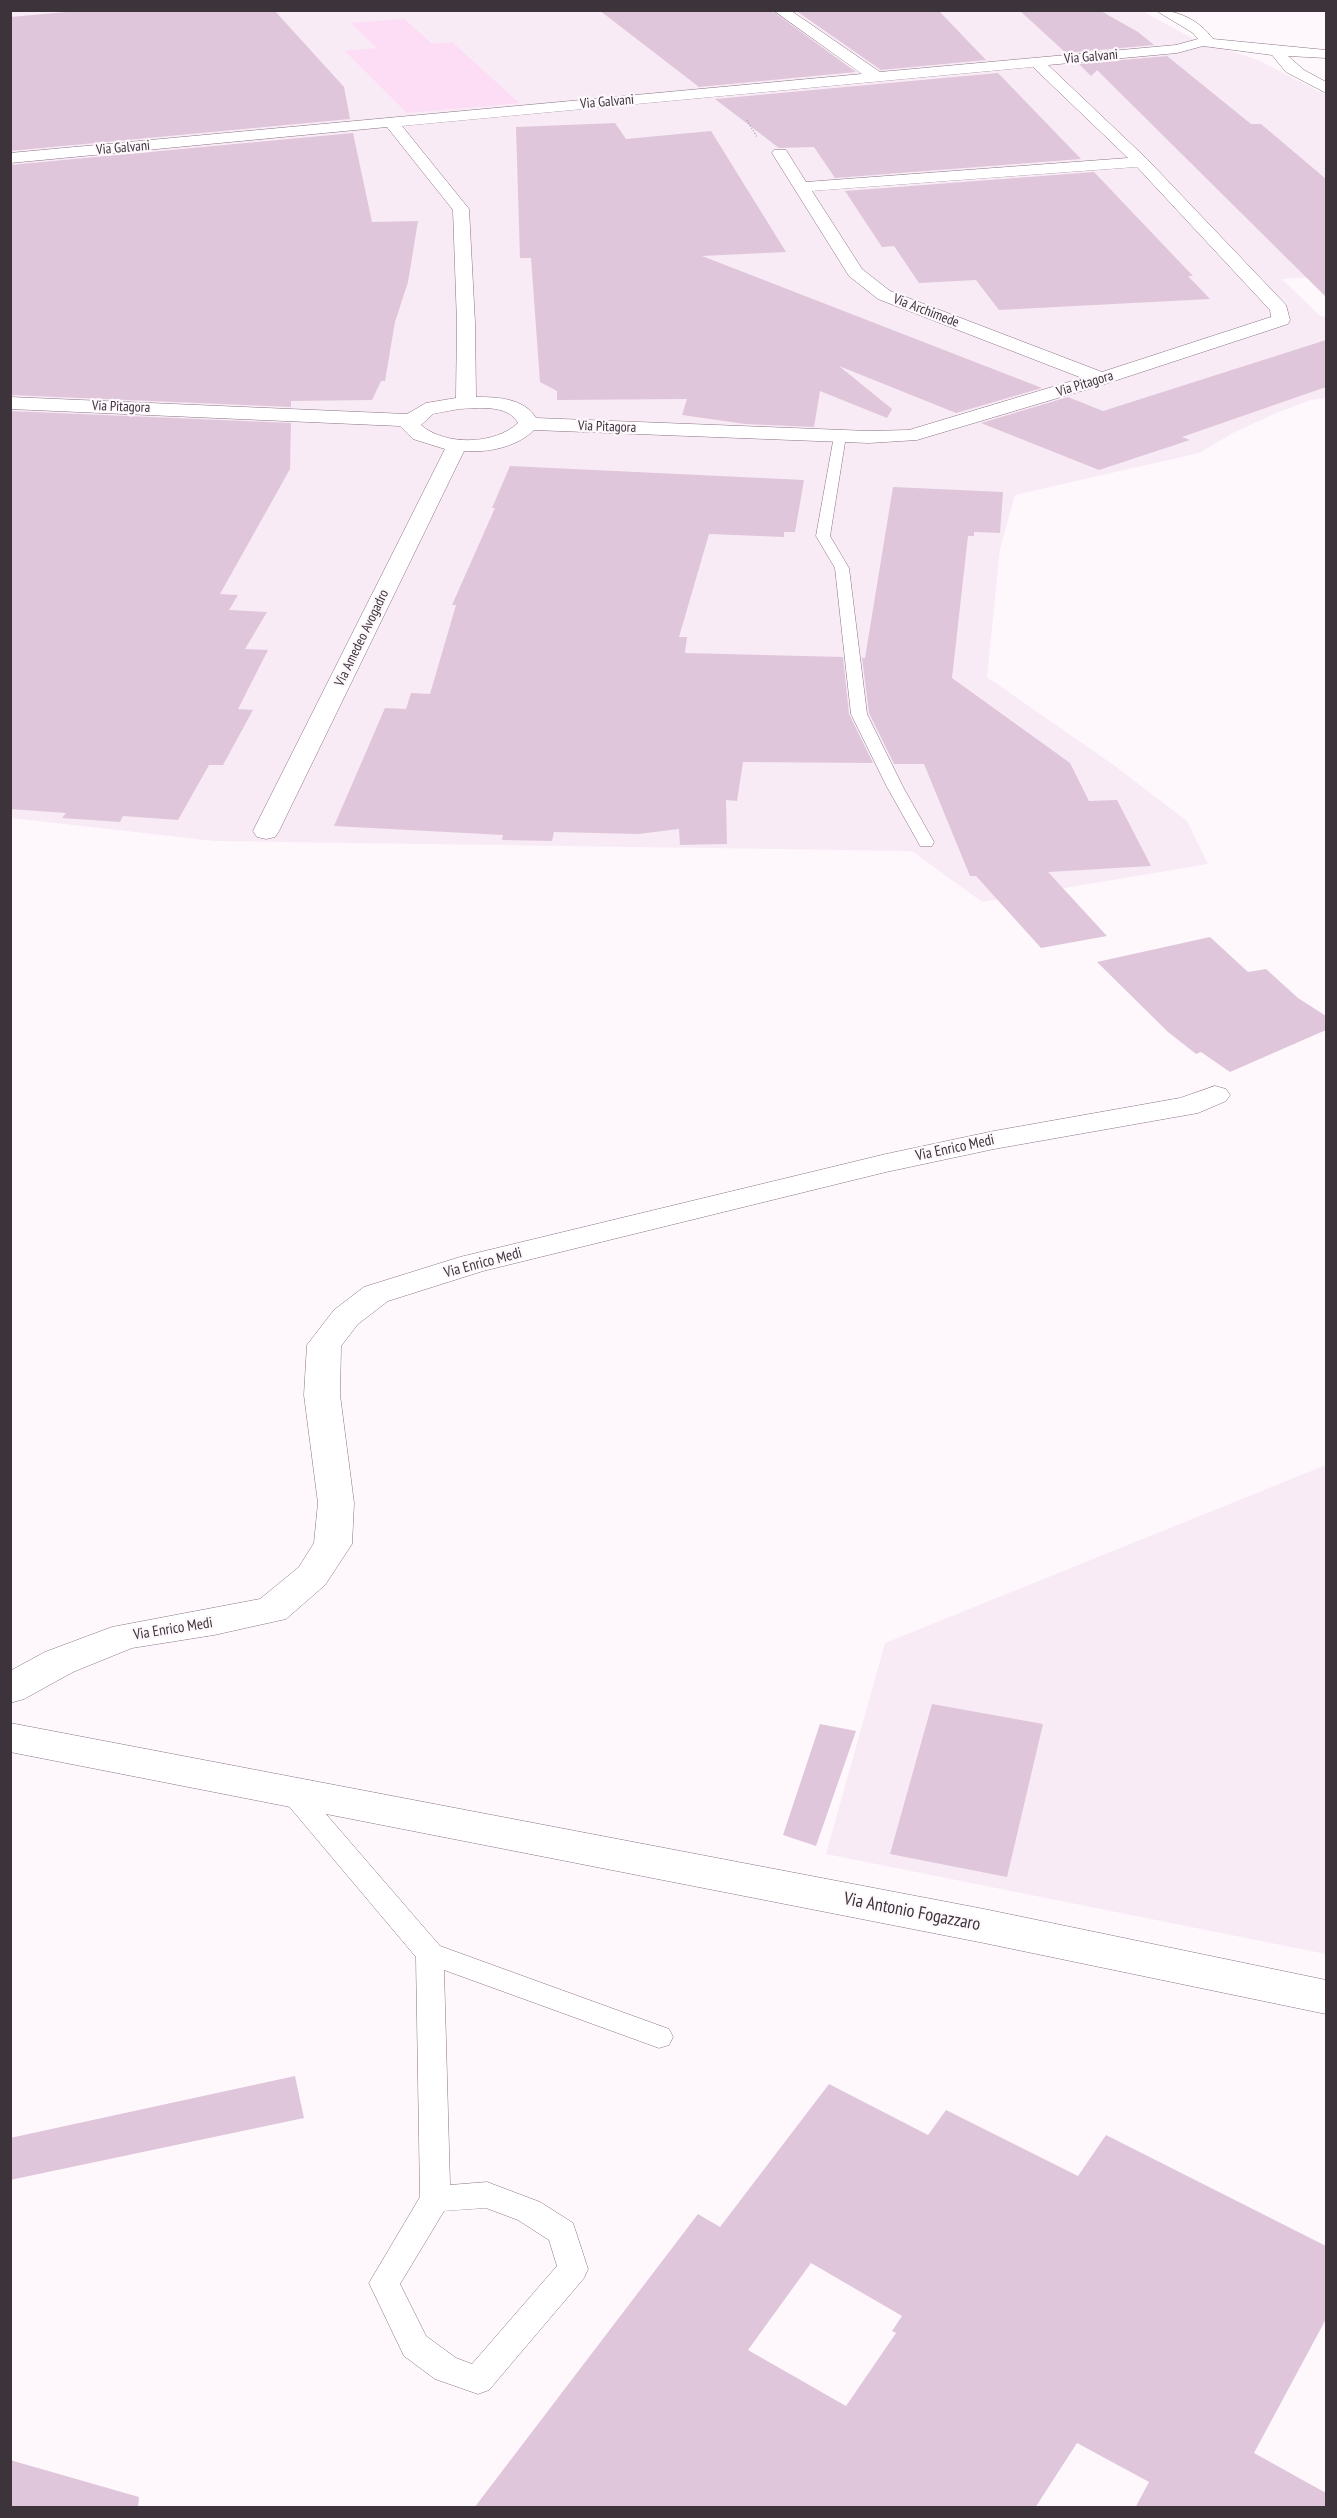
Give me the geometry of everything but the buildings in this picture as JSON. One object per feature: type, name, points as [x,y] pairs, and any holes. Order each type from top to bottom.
[{"type":"street","points":[[780,10],[875,76]]},
{"type":"street","points":[[1162,10],[1198,30],[1206,39],[1203,42],[1326,54]]},
{"type":"street","name":"Via Galvani","points":[[10,158],[1176,49],[1203,42]]},
{"type":"street","points":[[1278,51],[1280,59],[1300,74],[1326,88]]},
{"type":"street","name":"Via Pitagora","points":[[10,403],[412,420],[432,408],[466,403],[486,403],[512,408],[527,417],[529,424],[840,436],[910,436],[1101,379],[1281,320],[1279,309],[1141,162],[1036,62]]},
{"type":"street","points":[[391,122],[461,209],[466,403]]},
{"type":"street","name":"Via Archimede","points":[[780,153],[855,272],[884,295],[1101,379]]},
{"type":"street","points":[[800,187],[1141,162]]},
{"type":"street","points":[[412,420],[411,426],[415,433],[425,439],[458,445],[478,445],[505,440],[524,431],[529,424]]},
{"type":"street","name":"Via Amedeo Avogadro","points":[[266,831],[458,445]]},
{"type":"street","name":"Via Enrico Medi","points":[[10,1689],[59,1662],[126,1636],[272,1610],[312,1576],[333,1544],[336,1503],[322,1395],[324,1345],[346,1317],[376,1294],[472,1264],[886,1163],[993,1140],[1187,1106],[1215,1095]]},
{"type":"street","points":[[10,1737],[291,1791]]},
{"type":"street","name":"Via Antonio Fogazzaro","points":[[291,1791],[972,1924],[1326,1997]]},
{"type":"lane","points":[[840,436],[823,536],[842,568],[859,714],[895,787],[926,842]]},
{"type":"lane","points":[[291,1791],[430,1954],[659,2037]]},
{"type":"lane","points":[[430,1954],[435,2199],[384,2283],[416,2346],[446,2369],[478,2380],[573,2269],[562,2232],[529,2211],[487,2195],[435,2199]]},
{"type":"shaded area","points":[[11,11],[1142,11],[1192,38],[1258,60],[1326,95],[1326,276],[1282,279],[1320,316],[1326,317],[1326,398],[1311,400],[1276,413],[1233,433],[1199,453],[1015,495],[1000,549],[987,677],[1115,766],[1187,821],[1208,864],[982,902],[912,851],[214,841],[11,818]]},
{"type":"shaded area","points":[[404,19],[432,44],[452,42],[519,103],[407,113],[345,51],[377,48],[351,23]]},
{"type":"shaded area","points":[[1326,1465],[1326,1954],[826,1854],[885,1643]]}]
